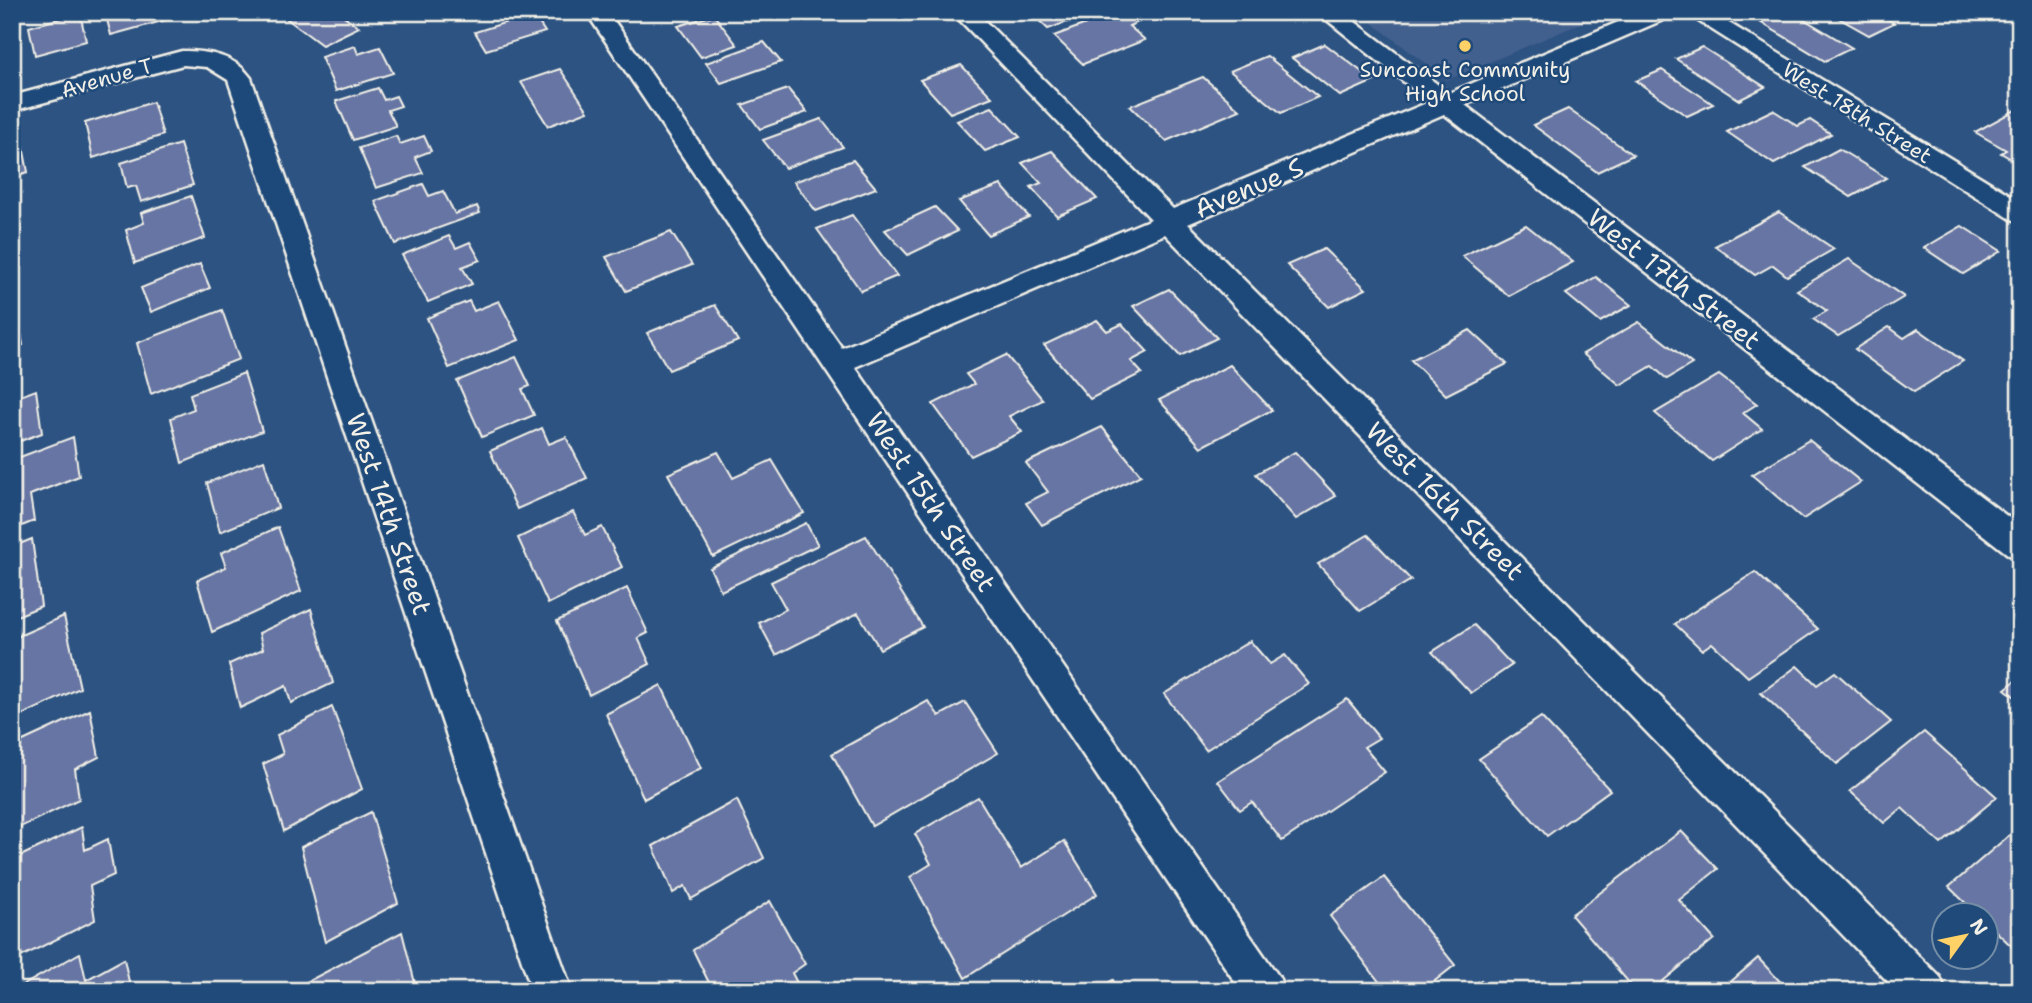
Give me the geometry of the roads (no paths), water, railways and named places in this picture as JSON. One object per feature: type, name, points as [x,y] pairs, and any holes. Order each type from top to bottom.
[{"type":"street","name":"West 15th Street","points":[[597,12],[1265,991]]},
{"type":"street","name":"West 16th Street","points":[[964,12],[1926,991]]},
{"type":"street","name":"West 17th Street","points":[[1328,12],[2020,545]]},
{"type":"street","name":"Avenue S","points":[[836,363],[1662,12]]},
{"type":"street","name":"West 18th Street","points":[[1695,12],[2020,213]]},
{"type":"street","name":"Avenue T","points":[[12,104],[159,63],[204,58]]},
{"type":"street","name":"West 14th Street","points":[[204,58],[232,68],[239,78],[552,991]]},
{"type":"place","name":"Suncoast Community High School","points":[[1465,46]]}]
